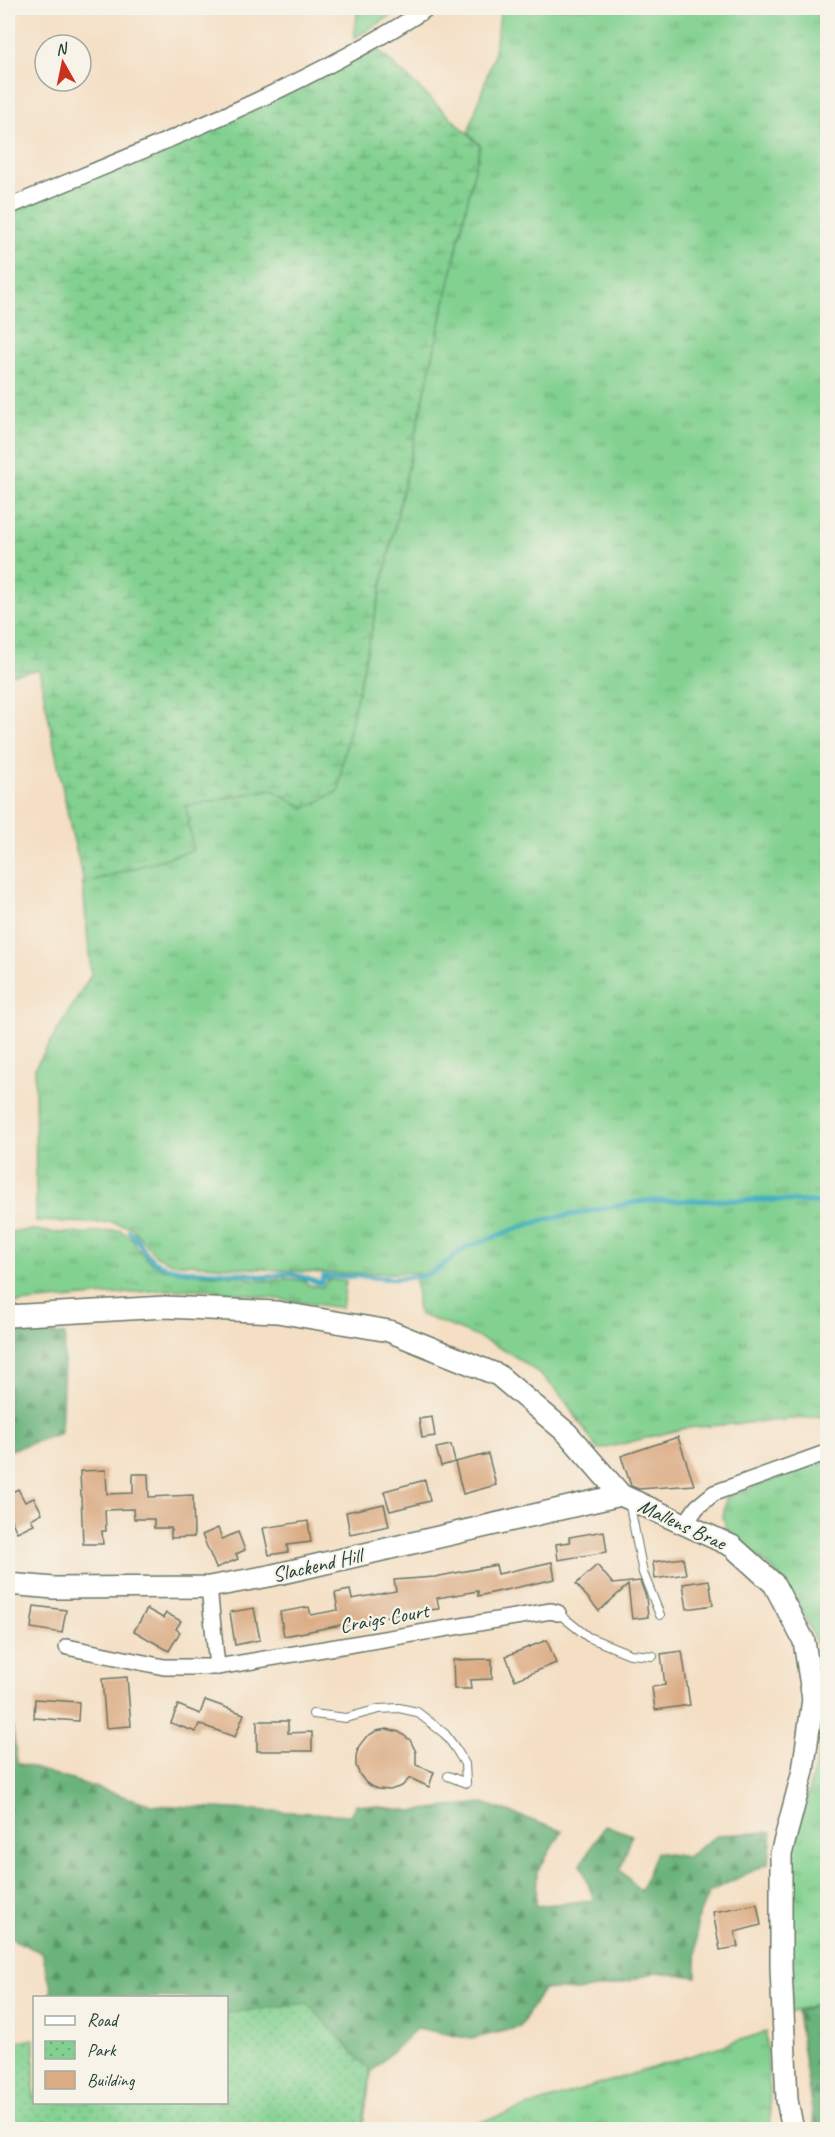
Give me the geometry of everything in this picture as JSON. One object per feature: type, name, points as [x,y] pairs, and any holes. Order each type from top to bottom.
[{"type":"main road","points":[[8,1316],[165,1307],[221,1309],[277,1312],[389,1331],[498,1375],[567,1433],[625,1497]]},
{"type":"main road","name":"Mallens Brae","points":[[625,1497],[732,1546],[774,1584],[804,1641],[813,1699],[803,1771],[781,1854],[781,1968],[787,2100],[794,2130]]},
{"type":"main road","name":"Slackend Hill","points":[[8,1584],[54,1588],[209,1587],[269,1576],[625,1497]]},
{"type":"street","points":[[8,207],[256,102],[379,39],[428,8]]},
{"type":"street","points":[[685,1524],[697,1507],[714,1493],[828,1452]]},
{"type":"street","points":[[209,1587],[217,1667]]},
{"type":"street","name":"Craigs Court","points":[[67,1647],[164,1667],[217,1667],[551,1611],[558,1613]]},
{"type":"lane","points":[[625,1497],[643,1573],[660,1615]]},
{"type":"lane","points":[[558,1613],[588,1637],[630,1654],[653,1656]]},
{"type":"lane","points":[[313,1714],[346,1718],[379,1709],[399,1708],[417,1712],[445,1734],[465,1764],[466,1783],[448,1776]]},
{"type":"green space","points":[[358,8],[404,8],[354,38]]},
{"type":"green space","points":[[501,8],[827,8],[827,1416],[686,1428],[598,1450],[561,1396],[531,1367],[477,1337],[418,1314],[416,1282],[418,1273],[324,1273],[172,1263],[155,1255],[131,1227],[111,1222],[36,1221],[35,1068],[91,975],[83,884],[193,850],[185,806],[271,789],[305,808],[339,790],[342,763],[480,145],[468,133],[494,55]]},
{"type":"green space","points":[[377,49],[480,145],[342,763],[339,791],[305,808],[271,789],[186,806],[193,850],[83,884],[39,670],[8,675],[8,214]]},
{"type":"green space","points":[[36,1230],[89,1233],[120,1230],[133,1239],[137,1248],[147,1259],[162,1269],[197,1274],[244,1276],[253,1280],[272,1281],[284,1278],[323,1287],[327,1280],[346,1281],[342,1308],[207,1289],[163,1290],[8,1302],[8,1232]]},
{"type":"green space","points":[[8,1331],[65,1335],[61,1433],[8,1451]]},
{"type":"green space","points":[[827,1459],[827,1691],[819,1648],[802,1611],[773,1570],[727,1530],[723,1517],[726,1498]]},
{"type":"green space","points":[[8,1689],[17,1763],[152,1805],[350,1815],[356,1804],[413,1811],[483,1803],[562,1831],[537,1872],[536,1906],[594,1900],[581,1864],[605,1825],[632,1835],[620,1870],[641,1891],[656,1852],[687,1857],[717,1835],[772,1832],[769,1863],[709,1892],[697,1920],[696,1977],[656,1972],[616,1985],[576,1991],[543,1989],[520,2027],[471,2039],[417,2028],[371,2072],[362,2129],[228,2102],[228,1996],[48,1996],[52,1990],[42,1953],[8,1937]]},
{"type":"green space","points":[[827,1699],[827,2000],[790,2013],[786,1906],[793,1852],[822,1739]]},
{"type":"green space","points":[[827,2000],[827,2129],[815,2129],[797,2012]]},
{"type":"green space","points":[[307,2003],[371,2072],[362,2129],[8,2129],[8,2046],[33,2039],[33,2104],[228,2104],[228,2013]]},
{"type":"green space","points":[[766,2032],[771,2129],[457,2129]]},
{"type":"building","points":[[432,1417],[435,1436],[422,1438],[419,1419]]},
{"type":"building","points":[[678,1437],[694,1485],[639,1489],[631,1486],[621,1456]]},
{"type":"building","points":[[451,1445],[455,1462],[441,1466],[436,1448]]},
{"type":"building","points":[[488,1454],[496,1485],[463,1494],[455,1462]]},
{"type":"building","points":[[106,1470],[107,1494],[133,1493],[133,1474],[148,1474],[149,1497],[193,1495],[194,1537],[171,1538],[171,1528],[154,1528],[154,1519],[134,1519],[133,1509],[105,1510],[106,1531],[102,1531],[103,1544],[83,1544],[80,1471]]},
{"type":"building","points":[[425,1480],[430,1501],[390,1511],[384,1491]]},
{"type":"building","points":[[18,1489],[25,1502],[34,1498],[42,1513],[31,1519],[34,1524],[17,1532],[8,1514],[8,1494]]},
{"type":"building","points":[[384,1504],[389,1526],[350,1534],[346,1512]]},
{"type":"building","points":[[308,1521],[311,1542],[287,1545],[288,1552],[269,1555],[263,1528]]},
{"type":"building","points":[[218,1528],[222,1539],[238,1532],[245,1550],[236,1554],[238,1559],[216,1568],[202,1535]]},
{"type":"building","points":[[604,1531],[607,1552],[558,1560],[556,1544],[570,1542],[569,1537]]},
{"type":"building","points":[[683,1558],[686,1574],[655,1579],[653,1562]]},
{"type":"building","points":[[552,1562],[555,1579],[478,1596],[478,1591],[437,1598],[439,1609],[414,1611],[284,1636],[280,1612],[309,1607],[311,1615],[338,1610],[335,1593],[350,1590],[352,1599],[396,1591],[394,1580],[435,1577],[496,1565],[498,1574]]},
{"type":"building","points":[[597,1565],[613,1584],[640,1581],[646,1597],[648,1617],[632,1619],[628,1585],[599,1611],[576,1584]]},
{"type":"building","points":[[709,1580],[713,1605],[687,1609],[683,1584]]},
{"type":"building","points":[[34,1606],[66,1610],[62,1633],[31,1628]]},
{"type":"building","points":[[254,1608],[260,1640],[235,1645],[230,1612]]},
{"type":"building","points":[[147,1609],[163,1618],[166,1613],[181,1621],[176,1629],[180,1632],[169,1651],[134,1631]]},
{"type":"building","points":[[547,1640],[556,1663],[515,1680],[506,1656]]},
{"type":"building","points":[[682,1651],[690,1705],[655,1710],[652,1687],[665,1685],[661,1654]]},
{"type":"building","points":[[492,1659],[492,1679],[470,1680],[471,1689],[454,1689],[453,1660]]},
{"type":"building","points":[[127,1677],[131,1726],[106,1728],[102,1679]]},
{"type":"building","points":[[35,1699],[79,1702],[78,1721],[34,1718]]},
{"type":"building","points":[[205,1700],[244,1714],[235,1737],[199,1724],[196,1732],[171,1723],[178,1705],[200,1714]]},
{"type":"building","points":[[257,1721],[288,1721],[288,1733],[312,1732],[312,1751],[257,1751]]},
{"type":"building","points":[[387,1729],[399,1732],[410,1740],[416,1752],[416,1765],[434,1772],[429,1787],[410,1778],[402,1786],[390,1790],[377,1789],[366,1783],[360,1775],[356,1766],[359,1746],[366,1737],[376,1731]]},
{"type":"building","points":[[757,1904],[761,1925],[735,1932],[738,1947],[720,1950],[713,1912]]},
{"type":"waterway","points":[[129,1231],[154,1261],[167,1267],[188,1271],[245,1273],[265,1277],[291,1274],[321,1283],[323,1277],[361,1276],[394,1279],[422,1276],[435,1271],[467,1247],[524,1226],[548,1219],[643,1201],[770,1200],[828,1203]]}]
